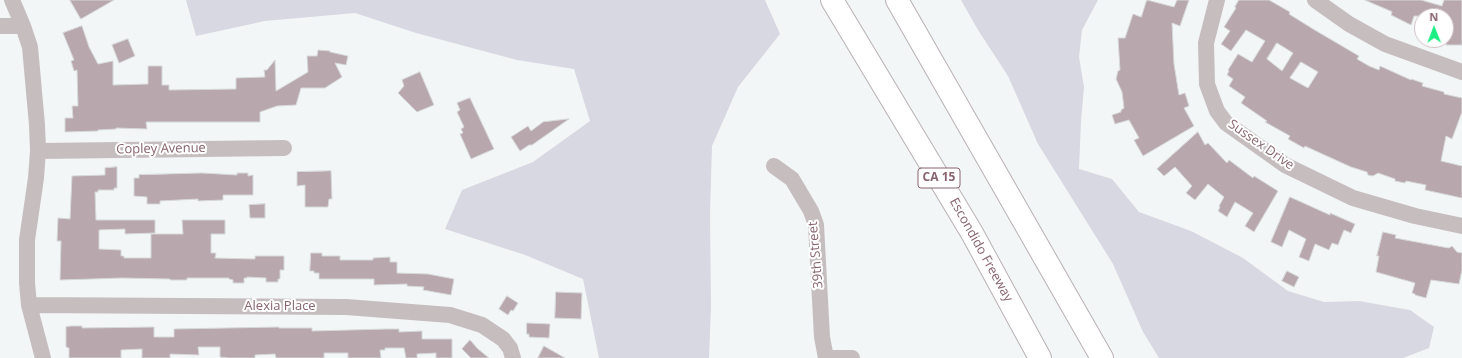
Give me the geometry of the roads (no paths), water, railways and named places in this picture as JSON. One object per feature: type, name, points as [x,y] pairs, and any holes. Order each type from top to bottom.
[{"type":"highway","name":"Escondido Freeway","points":[[832,0],[972,233],[1040,358]]},
{"type":"highway","points":[[897,0],[1102,358]]},
{"type":"street","points":[[12,0],[30,47],[38,151],[36,178],[27,240],[26,283],[29,305],[43,358]]},
{"type":"street","name":"Sussex Drive","points":[[1217,0],[1206,44],[1207,84],[1217,111],[1226,123],[1285,165],[1352,198],[1415,216],[1462,226]]},
{"type":"street","points":[[1315,0],[1350,24],[1385,44],[1462,72]]},
{"type":"street","points":[[0,26],[23,26]]},
{"type":"street","name":"Copley Avenue","points":[[38,151],[284,148]]},
{"type":"street","name":"39th Street","points":[[774,166],[792,179],[811,211],[816,225],[822,337],[826,358]]},
{"type":"street","name":"Alexia Place","points":[[29,305],[346,307],[450,315],[482,325],[503,339],[510,348],[513,358]]},
{"type":"street","points":[[826,358],[852,358]]}]
